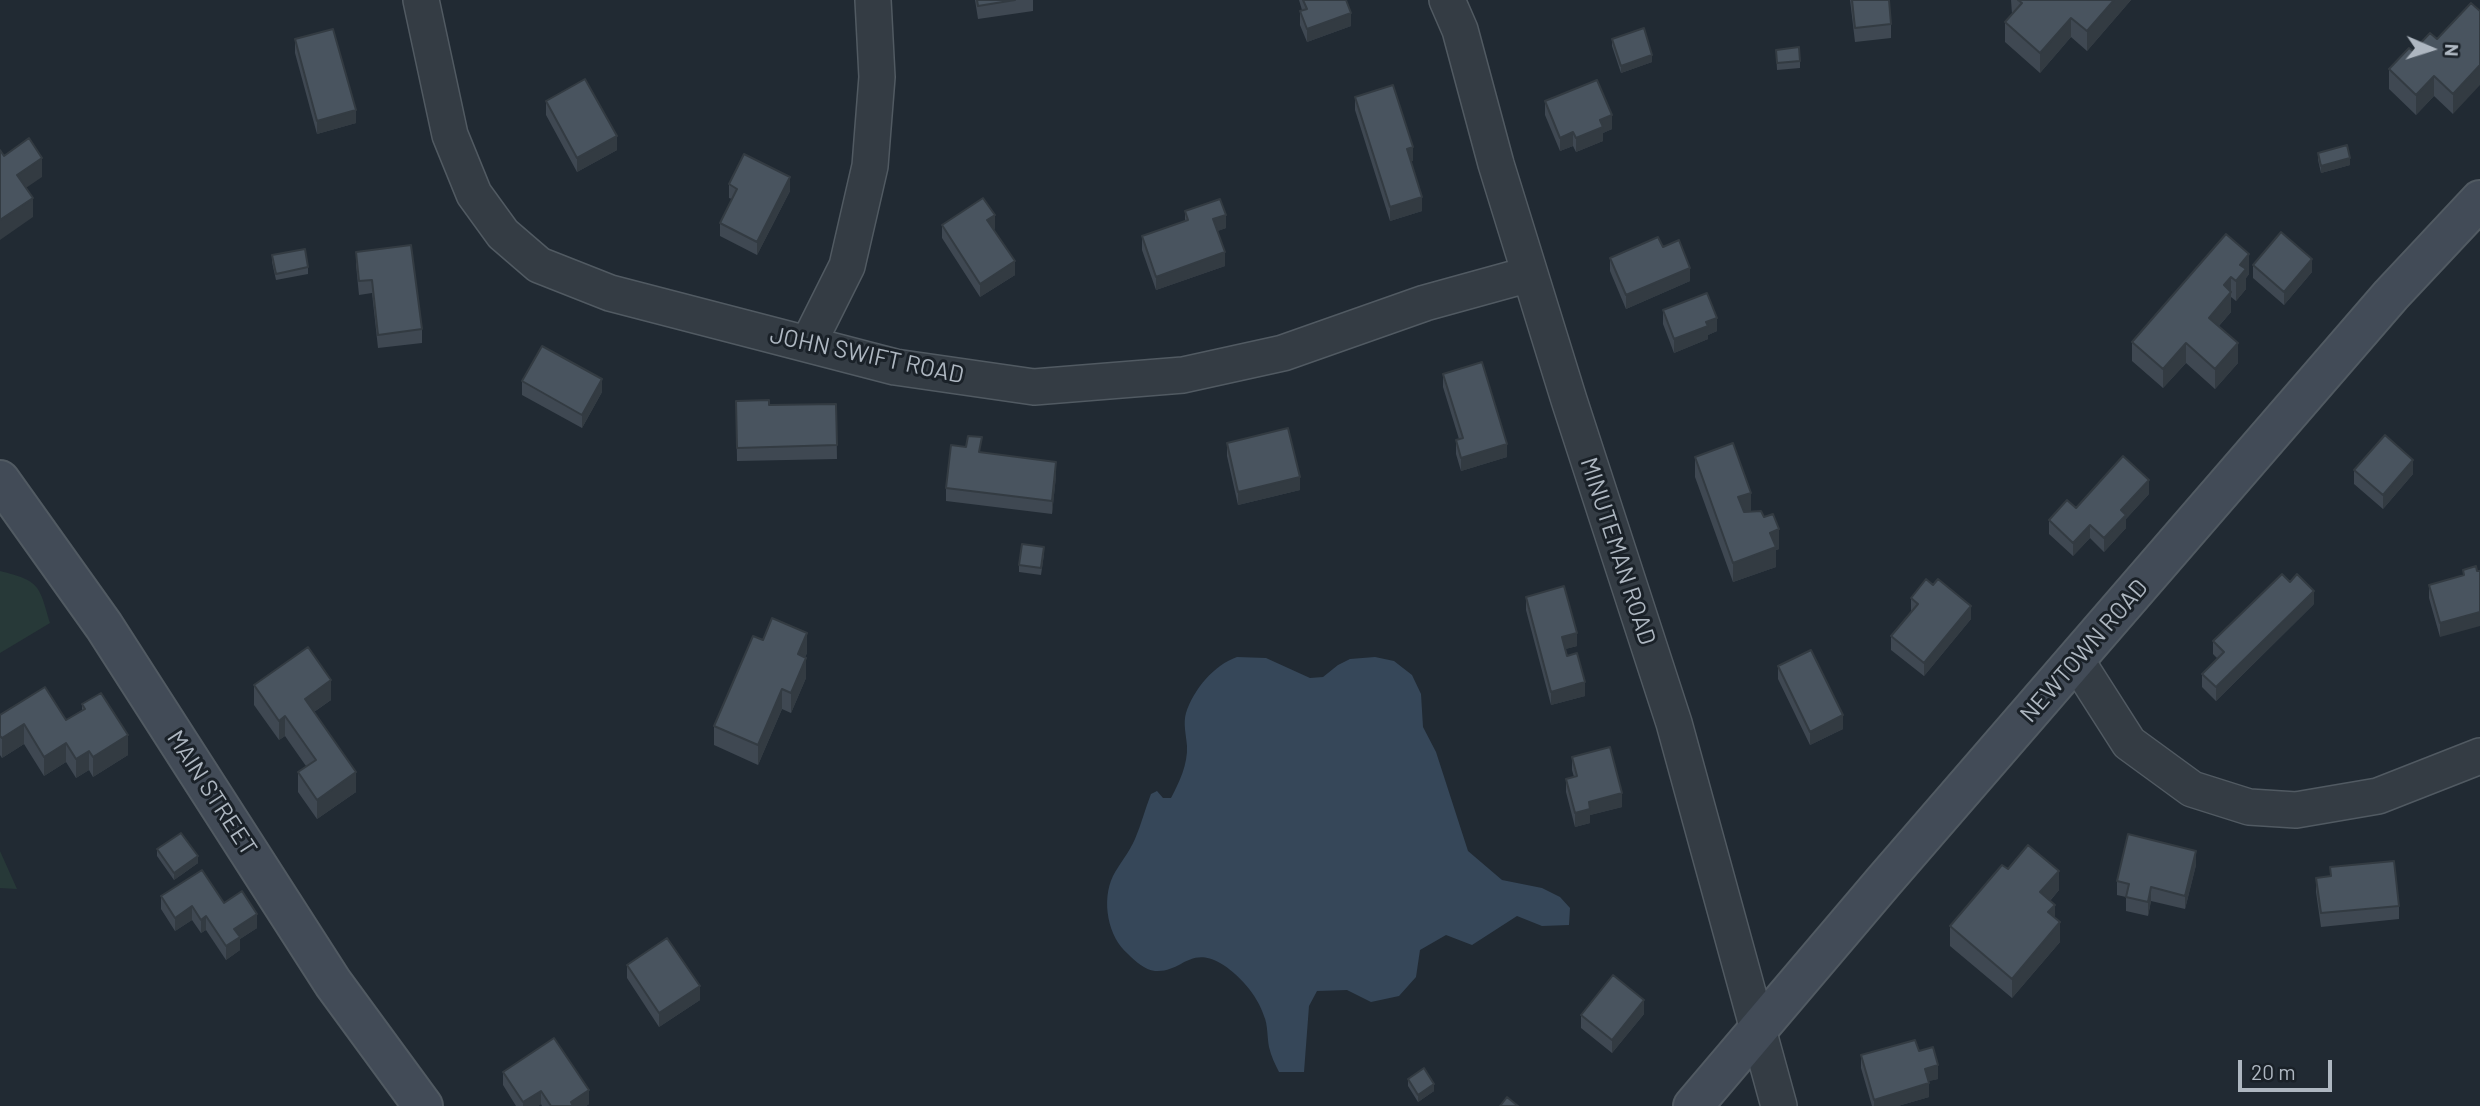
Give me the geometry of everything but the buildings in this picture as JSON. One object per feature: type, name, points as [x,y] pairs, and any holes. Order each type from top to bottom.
[{"type":"street","name":"JOHN SWIFT ROAD","points":[[421,0],[450,135],[474,194],[503,234],[539,265],[610,293],[895,367],[1034,387],[1183,375],[1283,353],[1424,303],[1530,274]]},
{"type":"street","points":[[808,344],[847,265],[870,166],[877,77],[873,0]]},
{"type":"street","name":"MINUTEMAN ROAD","points":[[1447,0],[1460,30],[1496,164],[1674,723],[1779,1106]]},
{"type":"street","name":"NEWTOWN ROAD","points":[[1693,1106],[2391,295],[2480,200]]},
{"type":"street","name":"MAIN STREET","points":[[0,480],[17,530],[104,626],[333,983],[423,1106]]},
{"type":"street","points":[[2076,660],[2129,743],[2192,789],[2249,807],[2296,810],[2378,796],[2480,756]]},
{"type":"shaded area","points":[[0,571],[23,578],[36,586],[50,623],[0,653]]},
{"type":"shaded area","points":[[0,851],[17,889],[0,888]]},
{"type":"water","points":[[1237,657],[1266,658],[1310,678],[1323,677],[1350,659],[1375,657],[1394,661],[1412,675],[1421,694],[1423,727],[1436,752],[1468,851],[1502,880],[1542,888],[1560,897],[1570,908],[1569,925],[1542,926],[1517,916],[1472,945],[1446,935],[1420,950],[1416,977],[1399,996],[1371,1002],[1347,990],[1317,991],[1309,1006],[1304,1072],[1279,1072],[1270,1050],[1261,1008],[1246,986],[1227,967],[1201,957],[1164,971],[1151,970],[1137,962],[1121,947],[1111,928],[1107,907],[1109,886],[1135,839],[1151,794],[1157,791],[1163,798],[1171,798],[1177,786],[1187,753],[1185,717],[1194,695],[1213,672]]}]
